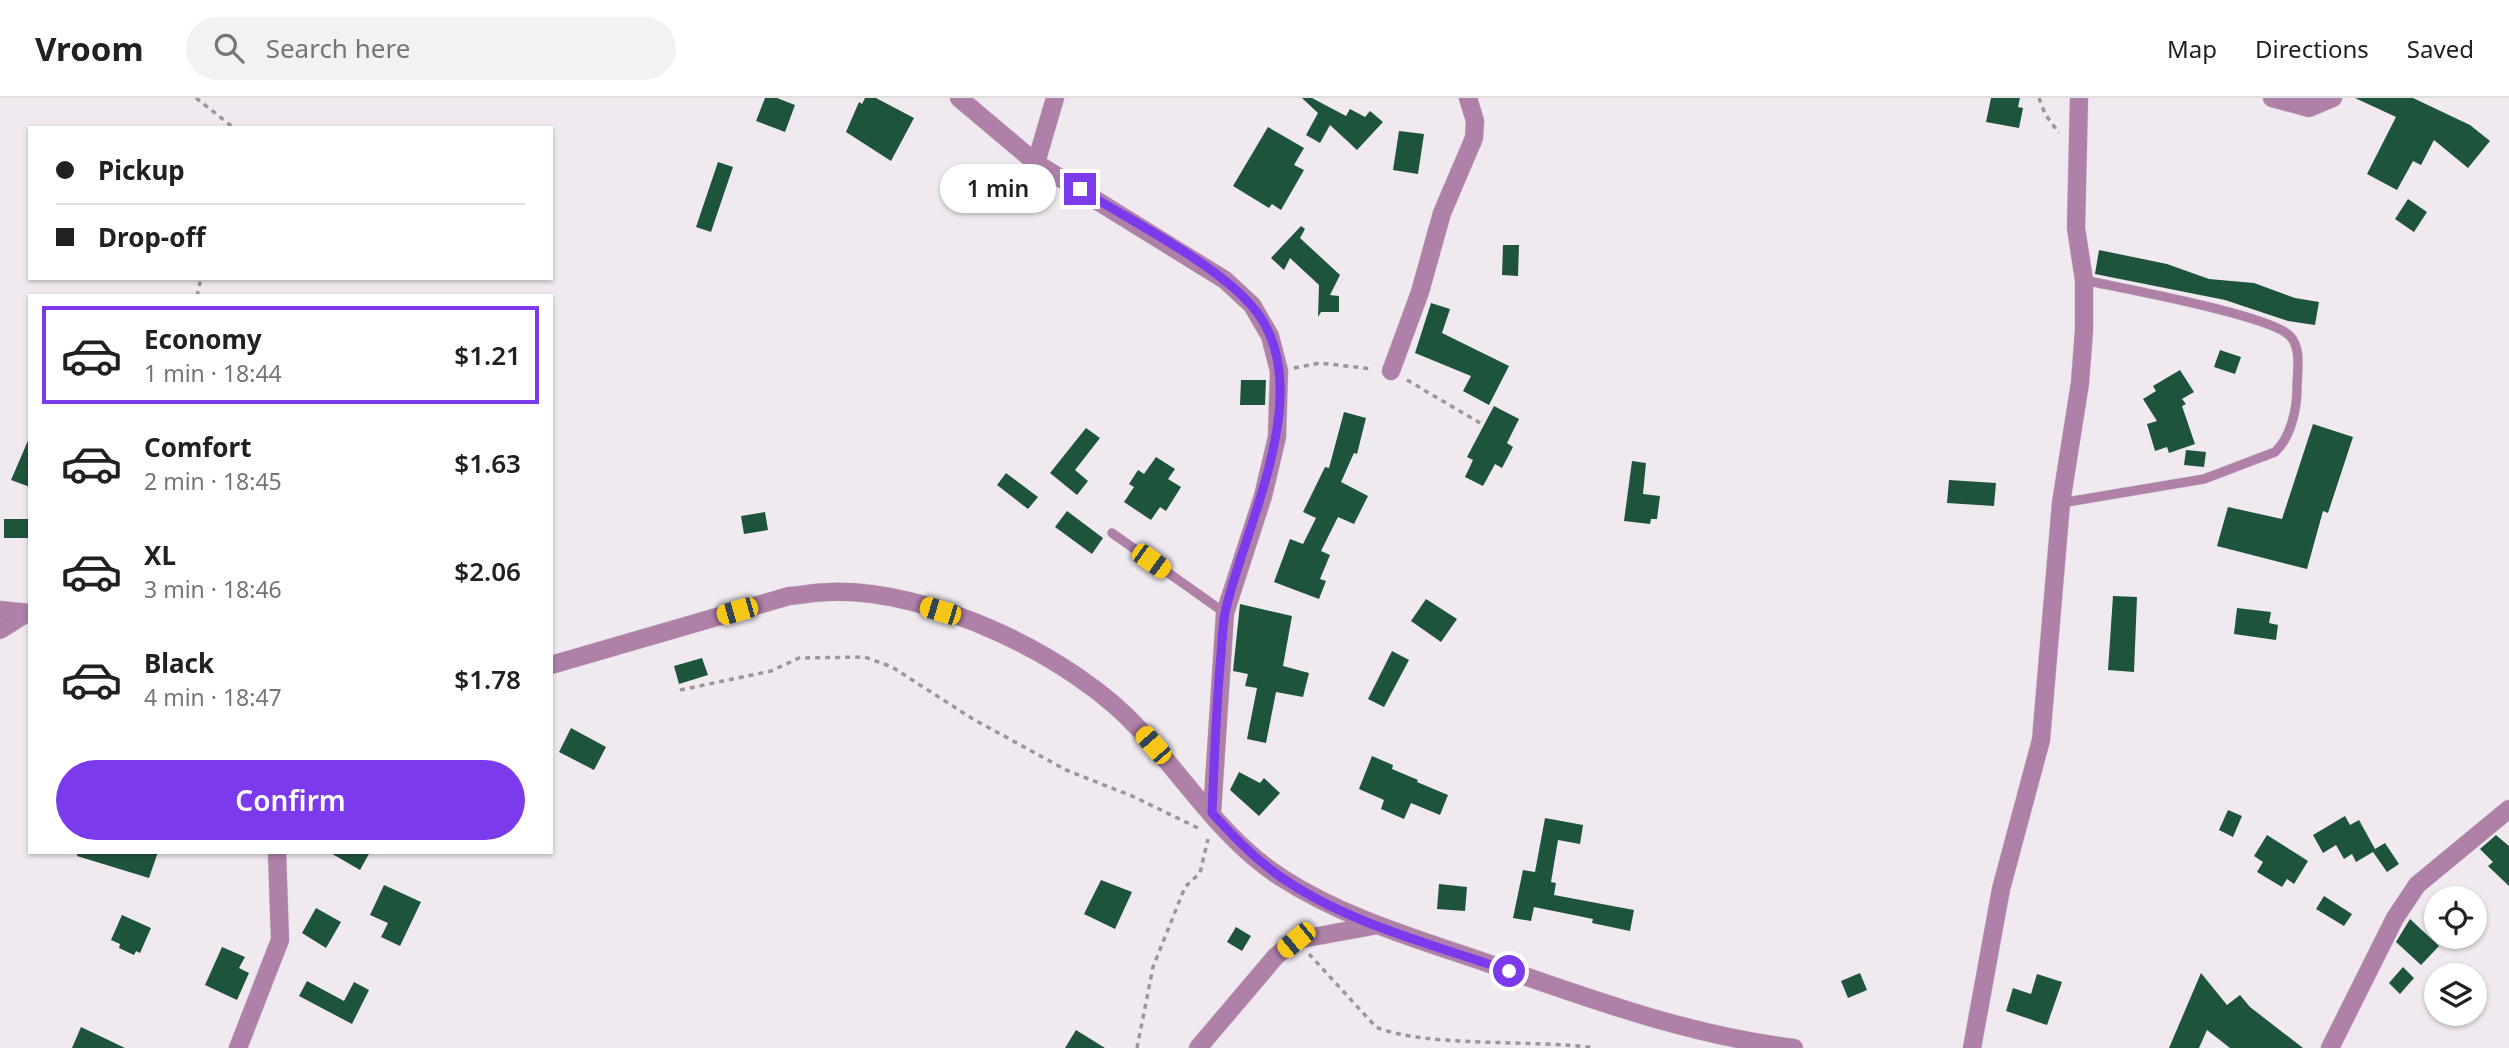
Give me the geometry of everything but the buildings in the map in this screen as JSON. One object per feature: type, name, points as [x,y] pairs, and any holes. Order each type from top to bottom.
[{"type":"street","points":[[959,98],[1036,163],[1225,280],[1252,305],[1270,336],[1279,371],[1277,437],[1263,496],[1225,613],[1212,813]]},
{"type":"street","points":[[1036,163],[1055,98]]},
{"type":"street","points":[[1391,371],[1420,292],[1442,213],[1474,138],[1475,121],[1468,98]]},
{"type":"street","points":[[1972,1048],[2001,889],[2041,740],[2062,503],[2080,383],[2084,280],[2076,228],[2079,98]]},
{"type":"street","points":[[2272,98],[2309,108],[2333,98]]},
{"type":"street","points":[[553,663],[789,596],[830,592],[866,594],[920,605],[979,623],[1062,666],[1094,688],[1139,728],[1251,854],[1280,877],[1322,902],[1378,925],[1640,1016],[1725,1039],[1793,1048]]},
{"type":"street","points":[[0,610],[28,613]]},
{"type":"street","points":[[0,630],[28,613]]},
{"type":"street","points":[[2330,1048],[2395,918],[2417,885],[2509,809]]},
{"type":"street","points":[[238,1048],[280,940],[277,854]]},
{"type":"street","points":[[1198,1048],[1276,956],[1296,940],[1378,925]]},
{"type":"lane","points":[[2062,503],[2204,479],[2275,452],[2284,444],[2297,404],[2297,347],[2289,334],[2248,317],[2084,280]]},
{"type":"lane","points":[[1112,533],[1225,613]]},
{"type":"path","points":[[196,98],[231,126]]},
{"type":"path","points":[[2039,98],[2057,131],[2077,142]]},
{"type":"path","points":[[680,690],[771,670],[799,658],[865,657],[892,667],[973,719],[1066,770],[1132,796],[1209,834],[1200,873],[1185,887],[1153,967],[1137,1048]]},
{"type":"path","points":[[1296,940],[1376,1027],[1386,1032],[1421,1041],[1595,1048]]},
{"type":"route","points":[[1080,189],[1225,280],[1252,305],[1270,336],[1279,371],[1277,437],[1263,496],[1225,613],[1216,711],[1212,813],[1251,854],[1280,877],[1322,902],[1378,925],[1509,971]]}]
